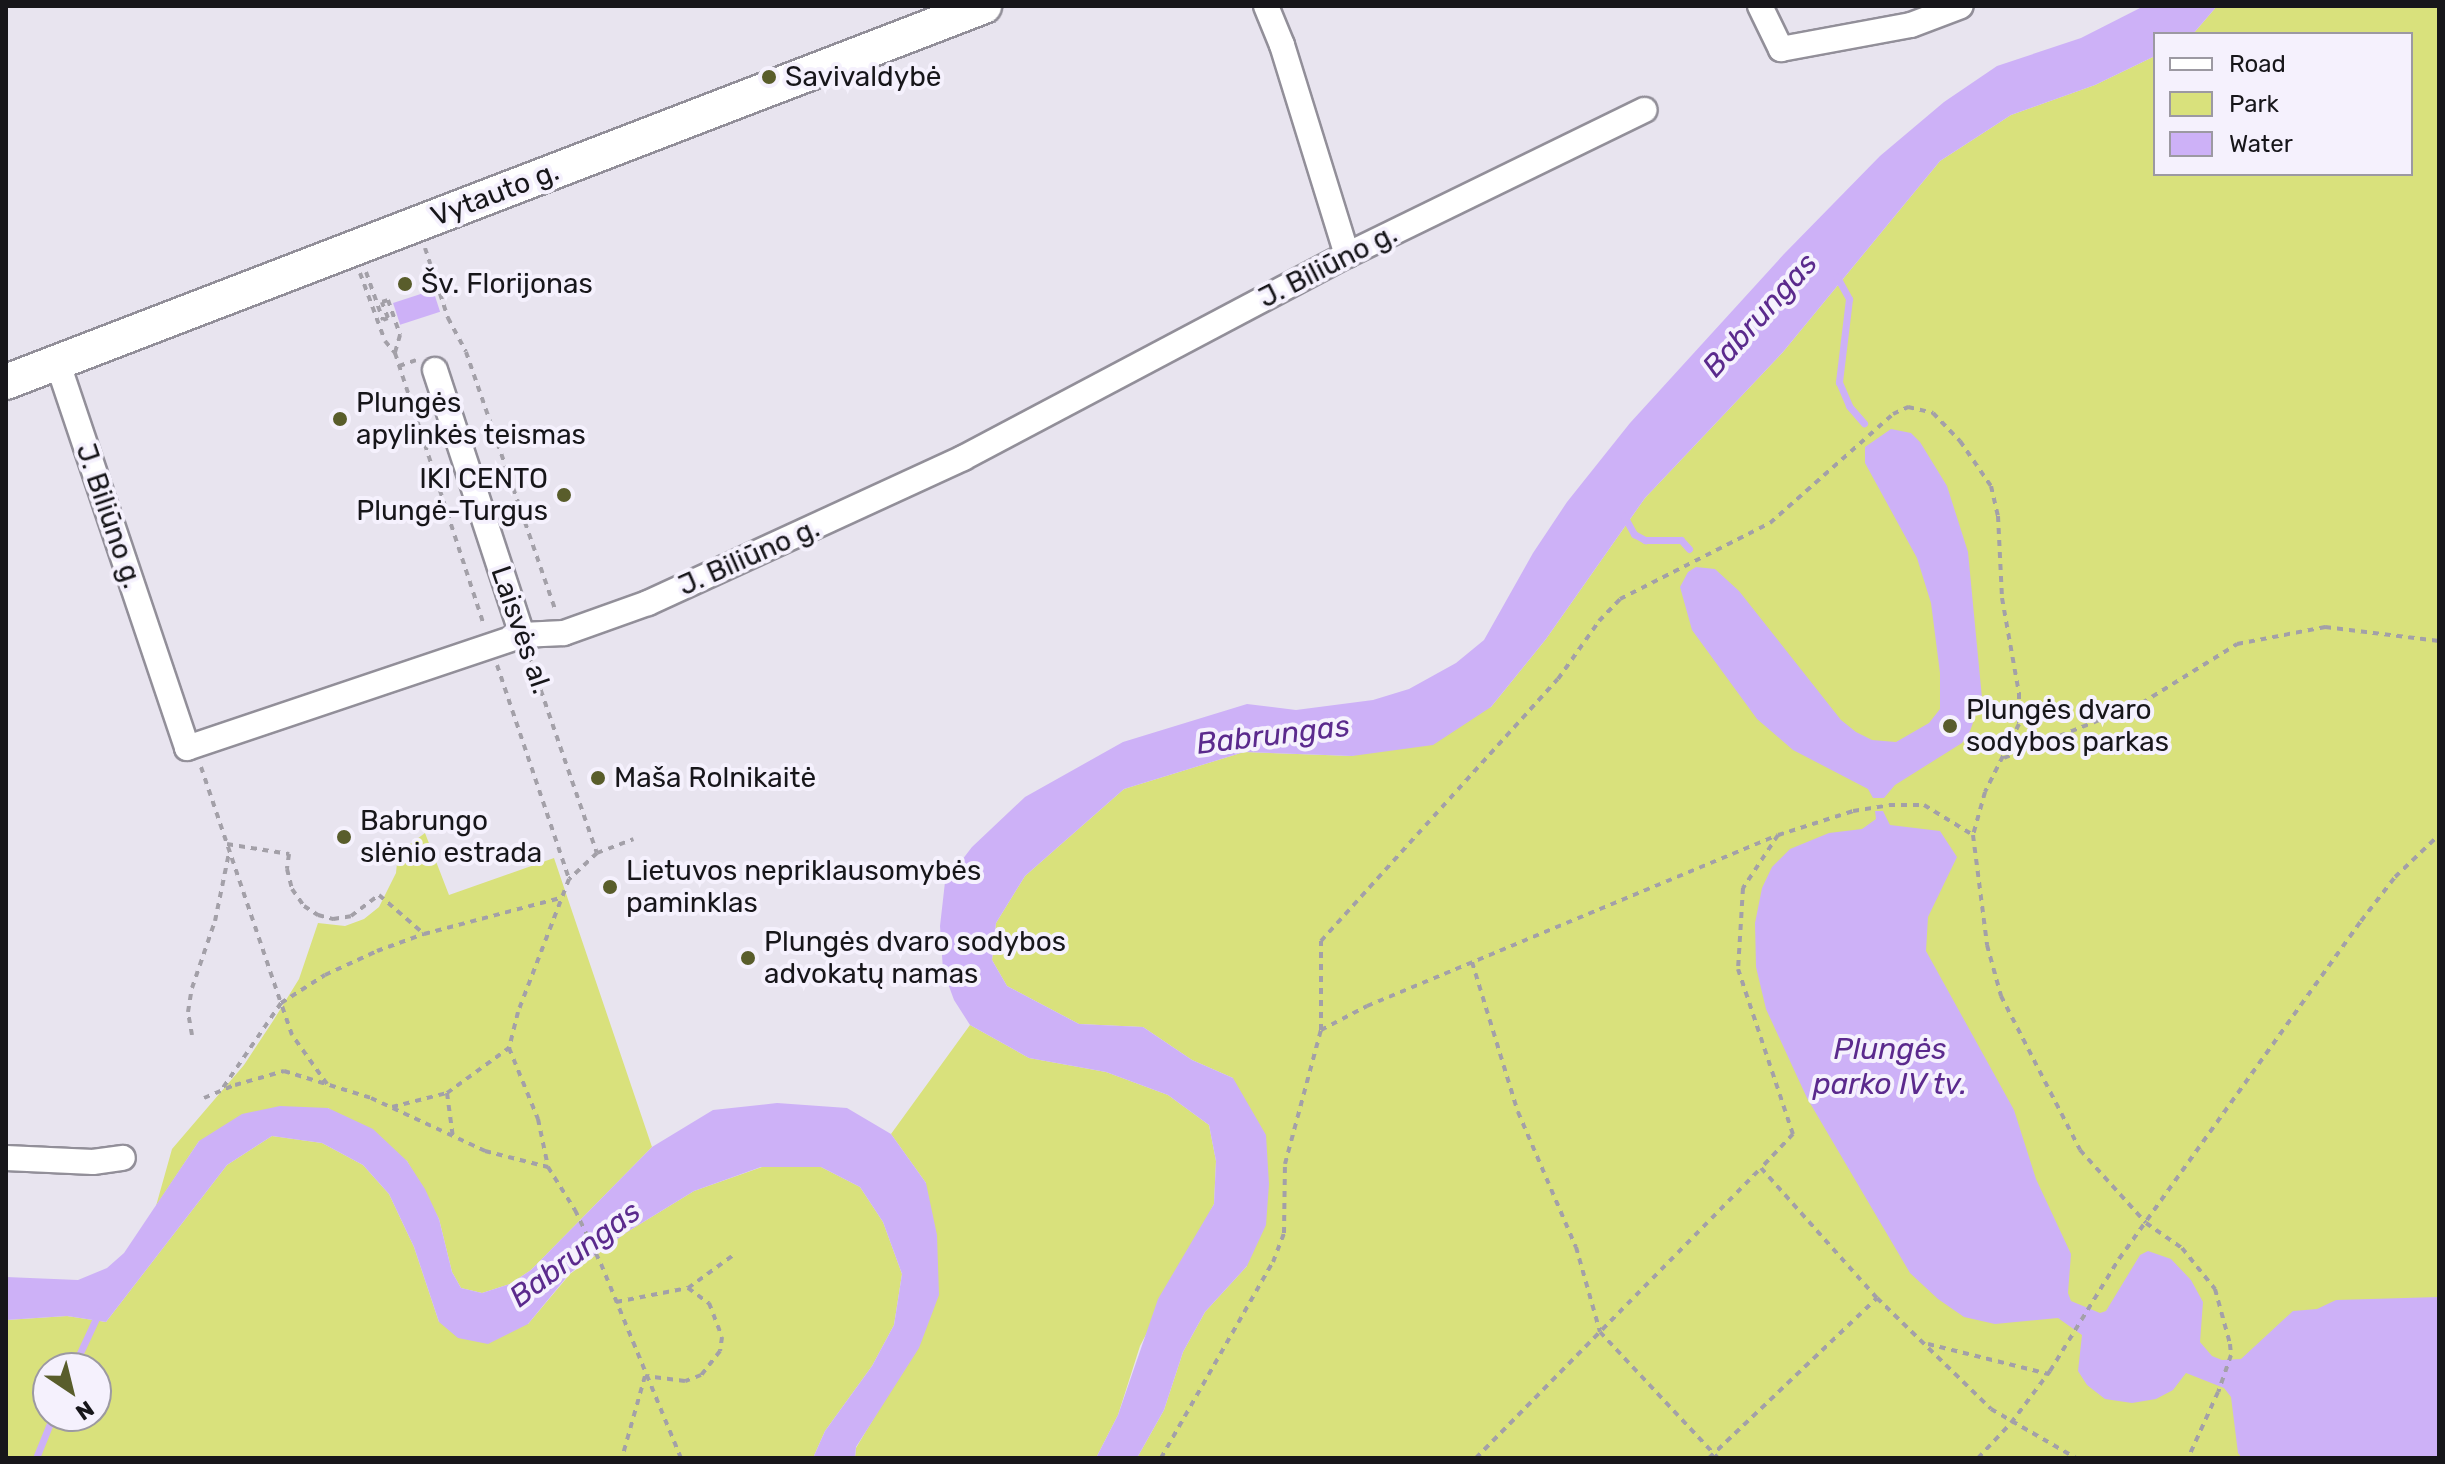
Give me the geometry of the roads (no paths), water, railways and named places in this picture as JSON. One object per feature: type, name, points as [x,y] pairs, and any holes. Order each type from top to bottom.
[{"type":"main road","name":"Vytauto g.","points":[[6,382],[984,6]]},
{"type":"street","points":[[1266,6],[1282,45],[1347,255]]},
{"type":"street","points":[[1760,6],[1781,49],[1911,25],[1961,6]]},
{"type":"street","name":"J. Biliūno g.","points":[[58,364],[187,748],[522,635],[564,633],[648,603],[963,458],[1347,255],[1644,110]]},
{"type":"street","name":"Laisvės al.","points":[[435,370],[522,635]]},
{"type":"street","points":[[6,1158],[93,1162],[123,1158]]},
{"type":"water","name":"Babrungas","points":[[2144,6],[2217,6],[2195,32],[2153,32],[2153,57],[2095,85],[2011,115],[1940,161],[1783,352],[1645,498],[1546,639],[1491,707],[1433,745],[1352,756],[1244,752],[1124,789],[1025,876],[996,923],[992,960],[1007,986],[1079,1024],[1143,1027],[1192,1060],[1233,1078],[1266,1135],[1269,1184],[1266,1225],[1247,1266],[1205,1312],[1183,1352],[1164,1410],[1137,1458],[1096,1458],[1118,1415],[1158,1299],[1214,1204],[1216,1161],[1209,1125],[1168,1095],[1106,1072],[1029,1058],[970,1025],[954,1000],[943,970],[940,926],[945,882],[972,847],[1025,797],[1123,742],[1247,704],[1296,710],[1373,700],[1409,689],[1456,663],[1484,640],[1533,553],[1567,502],[1630,423],[1784,254],[1880,156],[1944,102],[1997,66],[2081,38]]},
{"type":"water","points":[[433,290],[440,312],[400,325],[393,303]]},
{"type":"water","points":[[1891,429],[1911,433],[1920,442],[1947,486],[1968,552],[1982,698],[1970,731],[1962,743],[1895,785],[1884,798],[1873,798],[1868,789],[1793,750],[1757,719],[1692,630],[1680,587],[1688,572],[1696,567],[1715,569],[1739,591],[1841,720],[1856,732],[1872,740],[1896,742],[1929,723],[1940,709],[1940,673],[1931,603],[1917,558],[1865,463],[1865,447]]},
{"type":"water","name":"Plungės parko IV tv.","points":[[1875,811],[1883,811],[1890,825],[1940,831],[1957,857],[1928,917],[1926,951],[2014,1110],[2036,1179],[2071,1254],[2068,1293],[2071,1301],[2100,1313],[2106,1311],[2140,1255],[2148,1251],[2171,1259],[2191,1280],[2203,1302],[2200,1342],[2212,1356],[2222,1360],[2241,1359],[2293,1311],[2317,1309],[2336,1300],[2439,1297],[2439,1458],[2242,1458],[2238,1453],[2231,1397],[2224,1388],[2186,1373],[2173,1390],[2156,1399],[2132,1403],[2105,1399],[2087,1385],[2078,1371],[2082,1335],[2058,1318],[1995,1324],[1964,1317],[1938,1299],[1910,1273],[1807,1098],[1766,1009],[1756,967],[1755,923],[1762,888],[1772,867],[1790,849],[1829,833],[1862,829],[1876,819]]},
{"type":"water","name":"Babrungas","points":[[777,1103],[847,1108],[891,1134],[926,1183],[937,1235],[939,1295],[919,1348],[856,1447],[855,1458],[813,1458],[825,1431],[872,1366],[894,1325],[902,1274],[883,1222],[860,1187],[821,1167],[761,1167],[694,1191],[627,1232],[570,1273],[528,1324],[488,1344],[458,1338],[439,1322],[414,1247],[389,1194],[363,1165],[322,1143],[272,1136],[227,1165],[106,1322],[67,1316],[6,1320],[6,1277],[78,1280],[107,1268],[124,1253],[199,1141],[242,1114],[280,1106],[328,1108],[373,1129],[407,1161],[425,1189],[439,1219],[452,1272],[461,1288],[482,1293],[510,1284],[531,1270],[652,1147],[713,1110]]},
{"type":"waterway","name":"Babrungas","points":[[1837,277],[1849,299],[1839,382],[1849,406],[1864,423]]},
{"type":"waterway","points":[[1624,516],[1634,534],[1645,540],[1681,540],[1689,549]]},
{"type":"waterway","points":[[80,1352],[99,1312]]},
{"type":"waterway","points":[[36,1458],[47,1432]]},
{"type":"place","name":"Savivaldybė","points":[[769,77]]},
{"type":"place","name":"Šv. Florijonas","points":[[405,284]]},
{"type":"place","name":"Plungės apylinkės teismas","points":[[340,419]]},
{"type":"place","name":"IKI CENTO Plungė-Turgus","points":[[564,495]]},
{"type":"place","name":"Plungės dvaro sodybos parkas","points":[[1950,726]]},
{"type":"place","name":"Maša Rolnikaitė","points":[[598,778]]},
{"type":"place","name":"Babrungo slėnio estrada","points":[[344,837]]},
{"type":"place","name":"Lietuvos nepriklausomybės paminklas","points":[[610,887]]},
{"type":"place","name":"Plungės dvaro sodybos advokatų namas","points":[[748,958]]}]
